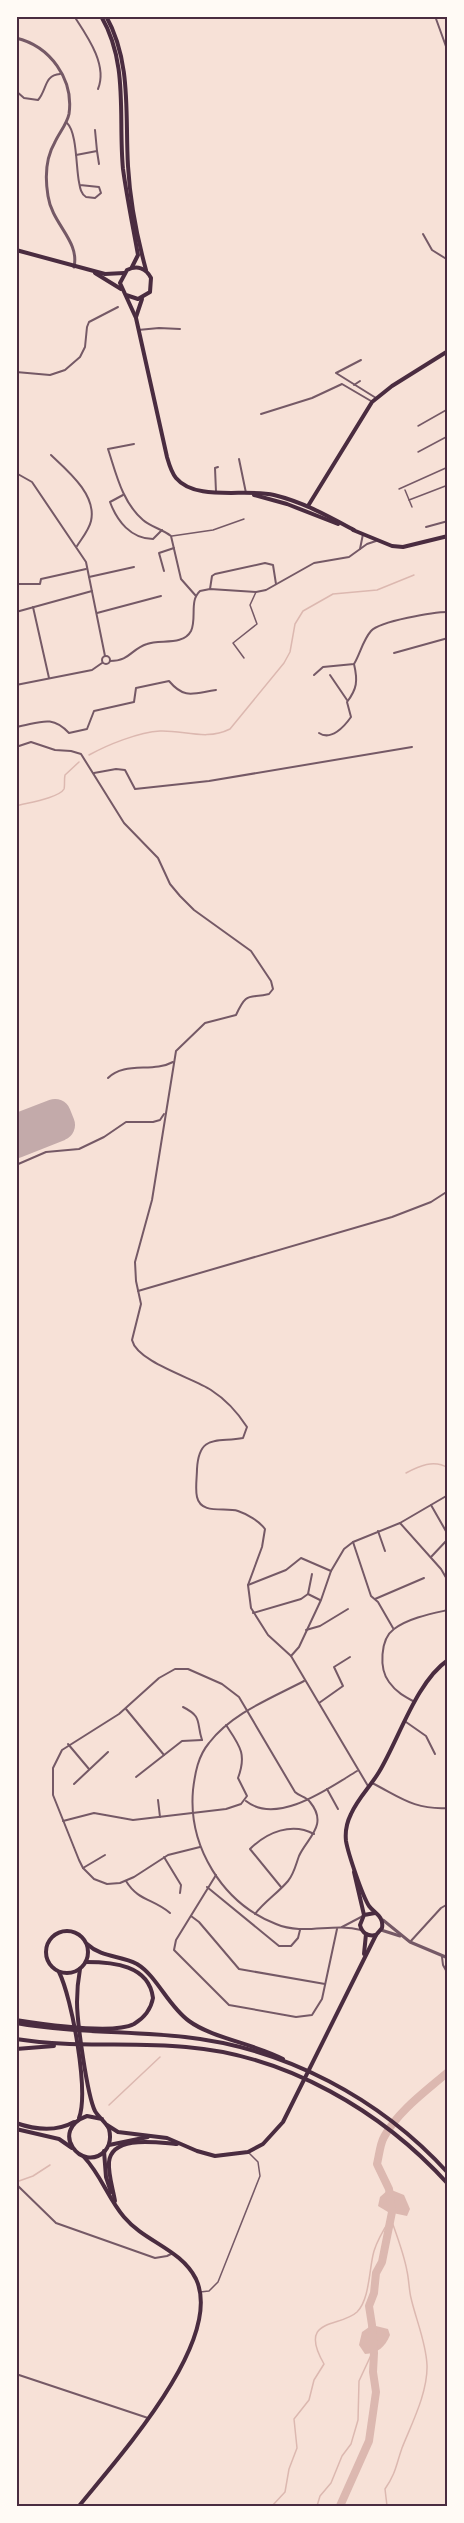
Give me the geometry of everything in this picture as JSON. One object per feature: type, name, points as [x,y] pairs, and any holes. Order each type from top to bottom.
[{"type":"main road","points":[[16,250],[105,274],[124,273],[132,268],[138,255],[123,168],[121,83],[113,42],[101,16]]},
{"type":"main road","points":[[106,16],[117,40],[123,62],[126,82],[128,168],[146,270],[151,278],[152,287],[138,306],[136,318]]},
{"type":"main road","points":[[132,268],[146,270]]},
{"type":"main road","points":[[89,270],[121,289],[136,318],[172,472],[180,482],[189,487],[216,492],[247,493],[271,497],[304,507],[308,506],[354,530]]},
{"type":"main road","points":[[121,289],[124,273]]},
{"type":"main road","points":[[126,295],[134,299],[143,298]]},
{"type":"main road","points":[[308,506],[372,402],[447,351]]},
{"type":"main road","points":[[247,493],[304,510],[392,546],[409,547],[447,536]]},
{"type":"main road","points":[[80,1969],[76,2002],[91,2101],[107,2125],[118,2132],[155,2136],[215,2156],[248,2152],[273,2136],[294,2102],[362,1961],[381,1930],[382,1919],[368,1903],[346,1841],[348,1821],[381,1768],[432,1673],[447,1660]]},
{"type":"main road","points":[[353,1862],[363,1915],[360,1920],[361,1930],[366,1934],[376,1935]]},
{"type":"main road","points":[[363,1915],[376,1913]]},
{"type":"main road","points":[[79,2119],[82,2094],[66,1985],[59,1972],[47,1961],[47,1944],[52,1937],[67,1930],[82,1937],[97,1953],[130,1962],[144,1970],[176,2010],[195,2025],[265,2050],[360,2098],[426,2150],[447,2173]]},
{"type":"main road","points":[[362,1961],[366,1934]]},
{"type":"main road","points":[[59,1972],[70,1974],[80,1969],[86,1962],[87,1944]]},
{"type":"main road","points":[[16,2021],[69,2027],[117,2027],[134,2024],[147,2012],[153,1998],[149,1983],[143,1976],[121,1965],[86,1962]]},
{"type":"main road","points":[[16,2021],[56,2029],[203,2039],[291,2064]]},
{"type":"main road","points":[[16,2039],[69,2045]]},
{"type":"main road","points":[[16,2049],[69,2045],[185,2047],[225,2053],[260,2062],[303,2078],[356,2107],[420,2156],[447,2184]]},
{"type":"main road","points":[[16,2123],[53,2130],[64,2128],[87,2116],[102,2119]]},
{"type":"main road","points":[[72,2148],[69,2134],[74,2122]]},
{"type":"main road","points":[[84,2157],[91,2157],[104,2151],[110,2139],[107,2125]]},
{"type":"main road","points":[[16,2129],[59,2139],[84,2157],[96,2171],[118,2210],[133,2227],[172,2253],[189,2269],[200,2292],[201,2311],[195,2334],[176,2376],[150,2418],[79,2506]]},
{"type":"main road","points":[[108,2145],[155,2136]]},
{"type":"main road","points":[[114,2201],[109,2162],[116,2150],[131,2143],[146,2141],[181,2144]]},
{"type":"main road","points":[[104,2151],[106,2177],[118,2210]]},
{"type":"street","points":[[74,16],[93,47],[100,69],[98,90]]},
{"type":"street","points":[[435,16],[447,52]]},
{"type":"street","points":[[16,38],[43,50],[63,74],[69,98],[69,114],[49,157],[46,184],[52,214],[75,252],[74,267]]},
{"type":"street","points":[[16,91],[24,98],[38,100],[48,79],[52,75],[63,74]]},
{"type":"street","points":[[66,122],[71,127],[80,185],[86,197],[95,198],[101,193],[99,187],[80,185]]},
{"type":"street","points":[[95,130],[99,164]]},
{"type":"street","points":[[76,155],[97,151]]},
{"type":"street","points":[[423,234],[432,250],[447,260]]},
{"type":"street","points":[[16,372],[50,375],[65,370],[80,357],[85,347],[85,334],[89,322],[118,307]]},
{"type":"street","points":[[138,330],[180,329]]},
{"type":"street","points":[[361,360],[336,373],[376,398]]},
{"type":"street","points":[[354,385],[360,381]]},
{"type":"street","points":[[261,414],[312,398],[342,384],[372,402]]},
{"type":"street","points":[[134,444],[108,449],[124,495],[140,517],[171,536],[181,579],[196,596]]},
{"type":"street","points":[[51,455],[75,478],[91,508],[90,526],[77,546]]},
{"type":"street","points":[[239,459],[247,493]]},
{"type":"street","points":[[216,492],[215,468],[218,467]]},
{"type":"street","points":[[16,473],[27,477],[32,482],[77,546],[88,569],[105,656],[110,661]]},
{"type":"street","points":[[124,495],[110,502],[128,530],[145,539],[153,539],[162,531]]},
{"type":"street","points":[[426,527],[447,521]]},
{"type":"street","points":[[359,551],[363,542],[363,534]]},
{"type":"street","points":[[16,685],[92,670],[102,663],[120,661],[148,643],[176,640],[186,636],[191,630],[196,596],[200,591],[210,589],[256,592],[314,563],[349,557],[367,544],[378,541]]},
{"type":"street","points":[[164,571],[159,553],[174,548]]},
{"type":"street","points":[[210,589],[212,576],[215,574],[265,563],[273,565],[276,584]]},
{"type":"street","points":[[89,577],[134,567]]},
{"type":"street","points":[[16,584],[40,584],[40,579],[88,569]]},
{"type":"street","points":[[16,612],[92,591]]},
{"type":"street","points":[[97,613],[160,596]]},
{"type":"street","points":[[33,607],[49,678]]},
{"type":"street","points":[[347,700],[354,693],[356,672],[354,664],[366,639],[376,627],[419,615],[447,612]]},
{"type":"street","points":[[394,653],[447,639]]},
{"type":"street","points":[[102,663],[102,658],[105,656]]},
{"type":"street","points":[[314,675],[323,667],[354,664]]},
{"type":"street","points":[[319,733],[326,736],[332,734],[349,720],[351,713],[347,700],[330,675]]},
{"type":"street","points":[[16,727],[53,720],[69,732],[87,729],[94,711],[134,702],[136,688],[169,681],[178,692],[184,694],[216,690]]},
{"type":"street","points":[[16,747],[31,742],[55,750],[76,752],[85,758],[101,789],[124,823],[158,858],[170,884],[194,910],[243,943],[251,951],[273,985],[269,994],[249,996],[242,1003],[236,1015],[213,1020],[195,1031],[177,1049],[173,1062],[152,1200],[135,1262],[141,1305],[132,1336],[133,1345],[147,1357],[208,1388],[224,1399],[247,1427],[246,1437],[214,1440],[207,1443],[199,1456],[197,1499],[204,1506],[239,1511],[261,1524],[265,1529],[262,1547],[248,1585],[253,1613],[268,1635],[291,1656],[358,1771],[369,1784],[415,1805],[433,1809],[447,1808]]},
{"type":"street","points":[[94,773],[125,770],[135,789],[209,781],[412,747]]},
{"type":"street","points":[[108,1078],[114,1072],[122,1069],[164,1067],[173,1062]]},
{"type":"street","points":[[16,1165],[46,1152],[79,1149],[104,1137],[126,1122],[160,1120],[166,1112]]},
{"type":"street","points":[[138,1291],[392,1217],[431,1202],[447,1191]]},
{"type":"street","points":[[291,1656],[298,1647],[321,1600],[338,1557],[354,1542],[400,1523],[447,1496]]},
{"type":"street","points":[[431,1505],[447,1533],[447,1540],[431,1557]]},
{"type":"street","points":[[400,1523],[431,1557],[447,1581]]},
{"type":"street","points":[[378,1531],[385,1551]]},
{"type":"street","points":[[354,1542],[371,1596],[393,1629]]},
{"type":"street","points":[[248,1585],[286,1570],[301,1558],[331,1571]]},
{"type":"street","points":[[253,1613],[301,1599],[308,1594],[312,1574]]},
{"type":"street","points":[[375,1599],[424,1578]]},
{"type":"street","points":[[308,1594],[321,1600]]},
{"type":"street","points":[[306,1630],[320,1626],[348,1609]]},
{"type":"street","points":[[415,1702],[396,1690],[384,1671],[384,1644],[393,1629],[416,1618],[447,1610]]},
{"type":"street","points":[[319,1703],[343,1686],[334,1667],[350,1657]]},
{"type":"street","points":[[200,1847],[164,1857],[126,1881],[107,1884],[94,1879],[83,1868],[53,1795],[52,1777],[57,1759],[68,1744],[126,1709],[159,1678],[182,1668],[222,1684],[239,1697],[295,1792],[309,1800],[318,1819],[314,1834],[300,1853],[290,1879],[264,1902],[255,1914]]},
{"type":"street","points":[[305,1680],[226,1725],[208,1744],[196,1770],[193,1812],[200,1847],[225,1886],[255,1914],[277,1925],[300,1929],[361,1930]]},
{"type":"street","points":[[183,1707],[199,1719],[202,1740]]},
{"type":"street","points":[[126,1709],[164,1755]]},
{"type":"street","points":[[406,1722],[426,1736],[435,1754]]},
{"type":"street","points":[[226,1725],[243,1755],[243,1766],[238,1778],[246,1791],[246,1800]]},
{"type":"street","points":[[136,1777],[182,1741],[202,1740],[208,1744]]},
{"type":"street","points":[[68,1744],[89,1769]]},
{"type":"street","points":[[74,1784],[108,1752]]},
{"type":"street","points":[[246,1800],[278,1810],[309,1800],[358,1771]]},
{"type":"street","points":[[327,1789],[338,1809]]},
{"type":"street","points":[[158,1800],[160,1817]]},
{"type":"street","points":[[63,1821],[94,1813],[127,1820],[160,1817],[237,1806],[246,1800]]},
{"type":"street","points":[[282,1887],[250,1849],[267,1835],[278,1831],[298,1828],[314,1834]]},
{"type":"street","points":[[83,1868],[105,1855]]},
{"type":"street","points":[[164,1857],[181,1885],[180,1893]]},
{"type":"street","points":[[216,1875],[176,1940],[174,1950],[230,2005],[307,2017],[320,2006],[338,1928],[363,1915]]},
{"type":"street","points":[[126,1881],[139,1897],[163,1906],[170,1912]]},
{"type":"street","points":[[207,1887],[279,1946],[291,1946],[298,1938],[300,1929]]},
{"type":"street","points":[[410,1941],[447,1904]]},
{"type":"street","points":[[191,1916],[199,1922],[239,1969],[325,1984]]},
{"type":"street","points":[[382,1919],[404,1938]]},
{"type":"street","points":[[381,1930],[447,1958]]},
{"type":"street","points":[[442,1957],[447,1974]]},
{"type":"street","points":[[16,2184],[56,2223],[155,2258],[172,2253]]},
{"type":"street","points":[[16,2374],[150,2418]]},
{"type":"lane","points":[[418,426],[447,409]]},
{"type":"lane","points":[[418,452],[447,436]]},
{"type":"lane","points":[[399,489],[447,467]]},
{"type":"lane","points":[[409,500],[447,485]]},
{"type":"lane","points":[[405,490],[412,507]]},
{"type":"lane","points":[[171,536],[213,530],[244,519]]},
{"type":"lane","points":[[244,658],[233,643],[257,624],[250,605],[256,592]]},
{"type":"lane","points":[[200,2292],[209,2291],[218,2282],[260,2176],[258,2162],[248,2152]]},
{"type":"shaded area","points":[[389,2189],[404,2195],[410,2209],[407,2216],[388,2212],[378,2206],[380,2197]]},
{"type":"shaded area","points":[[372,2325],[388,2329],[390,2335],[380,2349],[365,2354],[359,2345],[362,2332]]},
{"type":"waterway","points":[[89,755],[123,740],[152,732],[169,731],[204,735],[230,729],[284,663],[290,652],[295,624],[303,611],[333,594],[377,590],[414,575]]},
{"type":"waterway","points":[[16,806],[49,798],[61,792],[64,789],[65,775],[79,762]]},
{"type":"waterway","points":[[406,1473],[432,1464],[448,1468]]},
{"type":"waterway","points":[[109,2105],[160,2057]]},
{"type":"waterway","points":[[340,2506],[369,2441],[376,2392],[369,2306],[374,2293],[376,2273],[382,2262],[392,2212],[389,2189],[377,2164],[381,2147],[384,2137],[397,2119],[448,2072]]},
{"type":"waterway","points":[[19,2181],[33,2176],[50,2165]]},
{"type":"waterway","points":[[272,2506],[285,2492],[289,2469],[297,2448],[294,2419],[309,2400],[314,2380],[324,2364],[315,2338],[324,2326],[350,2317],[361,2306],[367,2291],[374,2251],[391,2218]]},
{"type":"waterway","points":[[387,2506],[385,2489],[394,2473],[419,2407],[427,2375],[423,2339],[410,2295],[406,2265],[391,2219]]},
{"type":"waterway","points":[[317,2506],[320,2496],[331,2483],[342,2456],[351,2444],[358,2420],[359,2381],[372,2353]]},
{"type":"runway","points":[[16,1130],[55,1115],[59,1125],[16,1142]]}]
